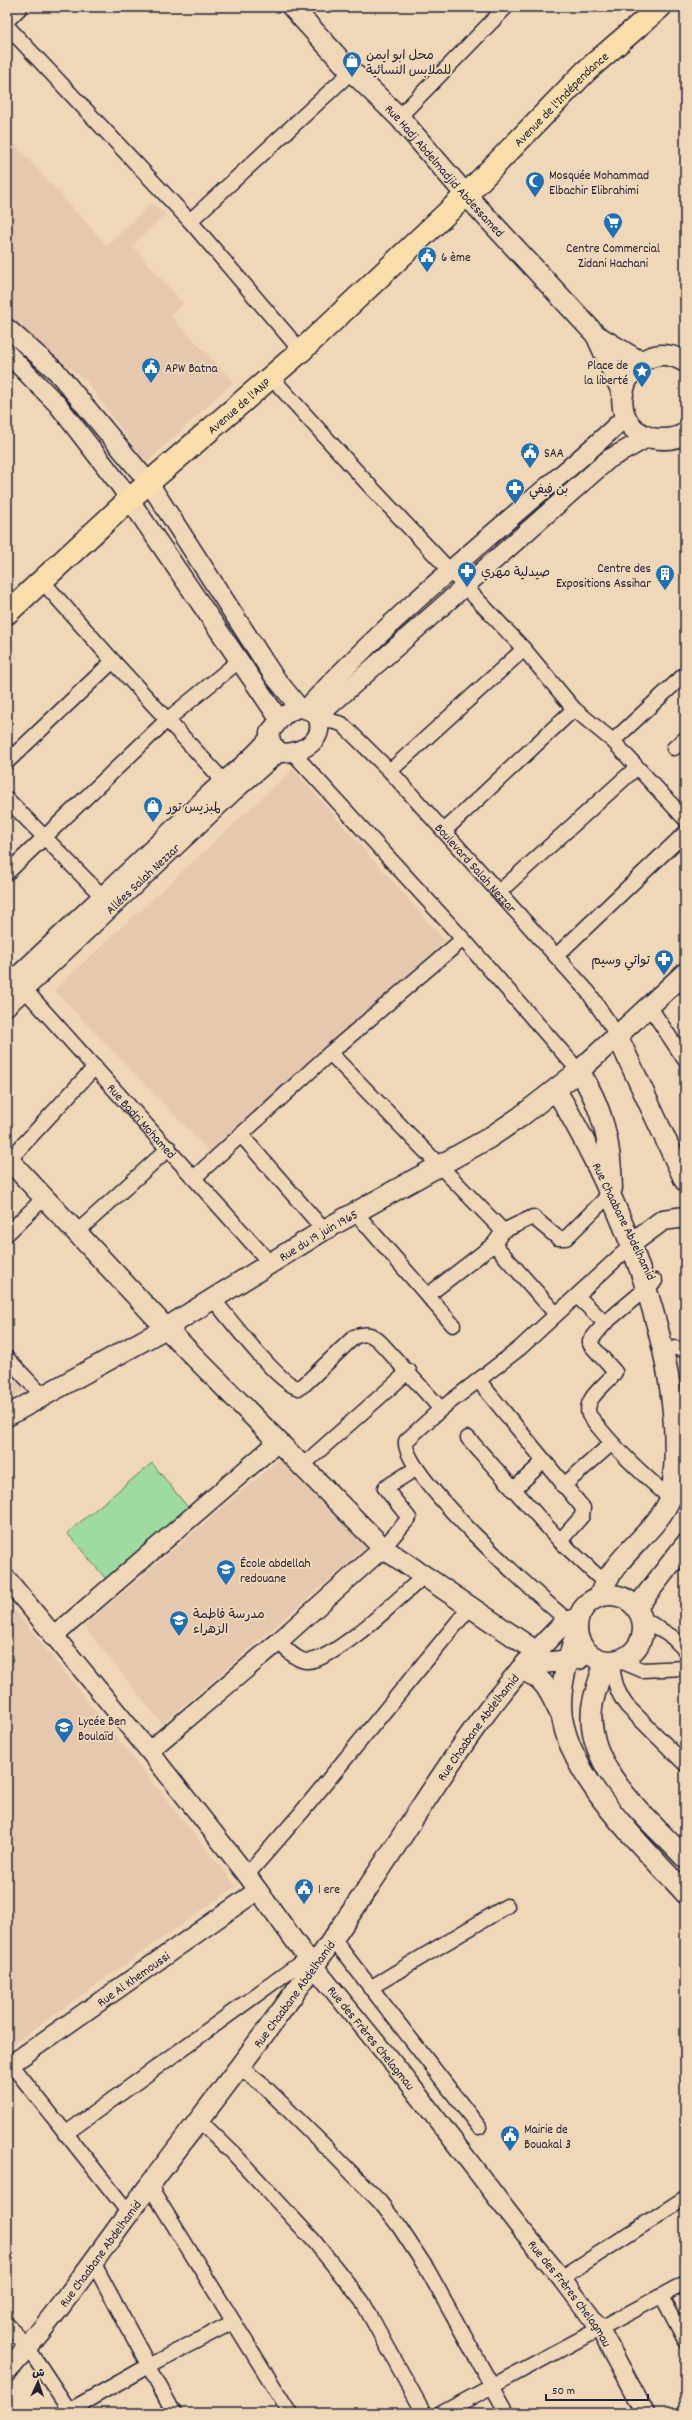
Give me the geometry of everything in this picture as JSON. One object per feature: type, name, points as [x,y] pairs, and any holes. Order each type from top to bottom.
[{"type":"main road","name":"Rue Hadj Abdelmadjid Abdessamed","points":[[292,7],[352,71],[399,117],[466,195],[596,335],[641,362]]},
{"type":"main road","name":"Avenue de l'Indépendance","points":[[466,195],[586,71],[660,7]]},
{"type":"main road","name":"Avenue de l'ANP","points":[[7,613],[43,582],[130,499],[301,351],[466,195]]},
{"type":"main road","name":"Rue Hadj Abdelmadjid Abdessamed","points":[[596,335],[622,392]]},
{"type":"main road","points":[[680,439],[649,437],[635,428],[626,416],[622,404],[622,392],[629,375],[641,362],[653,357],[667,356],[685,362]]},
{"type":"main road","name":"Rue du 19 juin 1965","points":[[7,1416],[42,1395],[166,1328],[324,1230],[440,1167],[489,1138],[556,1090],[579,1071],[685,973]]},
{"type":"main road","points":[[617,1035],[685,1181]]},
{"type":"main road","points":[[579,1071],[600,1109],[606,1129],[611,1162],[612,1192]]},
{"type":"main road","name":"Rue Chaabane Abdelhamid","points":[[556,1090],[612,1192],[636,1240],[654,1281],[680,1349],[684,1415],[684,1445],[680,1469],[670,1498],[659,1517],[625,1554],[601,1589]]},
{"type":"main road","points":[[8,1159],[43,1199],[77,1232],[166,1328],[383,1548],[470,1608],[527,1662],[542,1681],[562,1719],[570,1746],[590,1782],[630,1832],[685,1893]]},
{"type":"main road","points":[[636,1240],[662,1220],[685,1217]]},
{"type":"main road","points":[[639,1613],[685,1545]]},
{"type":"main road","points":[[527,1662],[568,1661],[607,1660],[630,1654],[639,1644],[644,1632],[639,1613],[626,1598],[612,1595],[601,1589],[582,1610],[574,1624],[568,1661],[562,1693],[562,1719]]},
{"type":"main road","points":[[574,1624],[586,1650],[607,1660]]},
{"type":"main road","name":"Rue Chaabane Abdelhamid","points":[[7,2371],[28,2348],[94,2264],[149,2185],[200,2121],[240,2067],[311,1962],[333,1939],[397,1846],[465,1738],[527,1662],[560,1627],[574,1624]]},
{"type":"main road","points":[[607,1660],[592,1708],[593,1734],[604,1764],[618,1786],[684,1855]]},
{"type":"street","points":[[7,18],[18,7]]},
{"type":"street","points":[[399,117],[506,7]]},
{"type":"street","points":[[7,26],[190,221],[301,351]]},
{"type":"street","points":[[190,221],[352,71]]},
{"type":"street","points":[[7,328],[57,372],[149,483],[272,675],[311,714],[317,738],[307,747],[287,753]]},
{"type":"street","points":[[7,353],[58,405],[130,499],[280,719]]},
{"type":"street","points":[[271,376],[368,484],[451,570],[524,649],[574,709],[612,741],[685,818]]},
{"type":"street","points":[[311,714],[327,685],[451,570],[596,445],[626,416]]},
{"type":"street","points":[[15,984],[103,896],[228,786],[269,738],[271,729],[280,719],[311,714],[466,586],[609,459],[649,437]]},
{"type":"street","points":[[190,587],[209,578]]},
{"type":"street","points":[[43,582],[113,661],[228,786]]},
{"type":"street","points":[[390,771],[524,649]]},
{"type":"street","points":[[7,873],[168,720],[240,660]]},
{"type":"street","points":[[7,762],[113,661]]},
{"type":"street","points":[[612,741],[685,674]]},
{"type":"street","points":[[444,831],[574,709]]},
{"type":"street","name":"Boulevard Salah Nezzar","points":[[311,714],[342,724],[390,771],[589,993],[617,1035]]},
{"type":"street","points":[[269,738],[287,753],[463,938],[579,1071]]},
{"type":"street","name":"Allées Salah Nezzar","points":[[7,1006],[15,984],[228,786],[287,753]]},
{"type":"street","points":[[499,892],[636,768]]},
{"type":"street","points":[[7,799],[103,896]]},
{"type":"street","points":[[556,956],[685,833]]},
{"type":"street","points":[[195,1177],[330,1052],[463,938]]},
{"type":"street","name":"Rue Badri Mohamed","points":[[15,984],[95,1067],[195,1177],[270,1263]]},
{"type":"street","points":[[650,1006],[685,1060]]},
{"type":"street","points":[[330,1052],[503,1231]]},
{"type":"street","points":[[8,1159],[95,1067]]},
{"type":"street","points":[[241,1135],[324,1230]]},
{"type":"street","points":[[77,1232],[168,1148]]},
{"type":"street","points":[[428,1295],[494,1244],[503,1231],[532,1217],[558,1238],[566,1238],[612,1192]]},
{"type":"street","points":[[7,1234],[43,1199]]},
{"type":"street","points":[[355,1212],[453,1325]]},
{"type":"street","points":[[574,1624],[492,1553],[415,1469],[405,1446],[406,1441],[441,1409],[520,1348],[636,1240]]},
{"type":"street","points":[[494,1244],[556,1314]]},
{"type":"street","points":[[654,1281],[605,1323],[590,1344],[615,1372],[593,1396],[588,1411],[612,1444],[635,1468],[670,1498]]},
{"type":"street","points":[[577,1296],[605,1323]]},
{"type":"street","points":[[212,1299],[276,1373],[294,1387],[299,1388],[305,1384],[354,1337],[365,1333],[374,1336],[408,1371],[441,1409]]},
{"type":"street","points":[[7,1358],[42,1395]]},
{"type":"street","points":[[303,1466],[408,1371]]},
{"type":"street","points":[[478,1380],[543,1462],[580,1505],[584,1513],[560,1541]]},
{"type":"street","points":[[468,1438],[601,1589]]},
{"type":"street","points":[[54,1637],[278,1442]]},
{"type":"street","points":[[564,1486],[612,1444]]},
{"type":"street","points":[[513,1490],[543,1462]]},
{"type":"street","points":[[149,1751],[278,1642],[383,1548],[409,1518],[406,1512],[384,1490],[385,1487],[415,1469]]},
{"type":"street","points":[[278,1642],[302,1660],[309,1661],[317,1658],[340,1647],[424,1576]]},
{"type":"street","name":"Rue des Frères Chelagmau","points":[[7,1580],[149,1751],[247,1875],[311,1962],[561,2278],[600,2329],[645,2413]]},
{"type":"street","points":[[247,1875],[301,1814],[470,1608]]},
{"type":"street","points":[[639,1613],[672,1637],[685,1650]]},
{"type":"street","points":[[607,1660],[642,1670],[685,1668]]},
{"type":"street","points":[[607,1660],[619,1695],[627,1706],[685,1764]]},
{"type":"street","name":"Rue Al Khemoussi","points":[[9,2066],[258,1890]]},
{"type":"street","points":[[370,1988],[507,1906]]},
{"type":"street","points":[[333,1939],[479,2127]]},
{"type":"street","points":[[64,2134],[311,1962]]},
{"type":"street","points":[[9,2066],[129,2213]]},
{"type":"street","points":[[240,2067],[265,2087],[389,2213],[421,2258],[507,2413]]},
{"type":"street","points":[[200,2121],[284,2208],[362,2301],[424,2413]]},
{"type":"street","points":[[149,2185],[290,2413]]},
{"type":"street","points":[[561,2278],[685,2198]]},
{"type":"street","points":[[94,2264],[150,2365],[174,2413]]},
{"type":"street","points":[[442,2413],[685,2283]]},
{"type":"street","points":[[662,2296],[685,2340]]},
{"type":"street","points":[[7,2324],[28,2348],[70,2411],[150,2365],[234,2322]]},
{"type":"shaded area","points":[[7,136],[107,246],[152,203],[165,214],[132,246],[183,303],[170,315],[233,382],[146,463],[87,382],[7,315]]},
{"type":"shaded area","points":[[293,769],[445,941],[210,1152],[54,990]]},
{"type":"shaded area","points":[[7,1370],[26,1390],[7,1401]]},
{"type":"shaded area","name":"École abdellah redouane","points":[[283,1456],[367,1547],[162,1724],[84,1626]]},
{"type":"shaded area","name":"Lycée Ben Boulaïd","points":[[7,1601],[236,1886],[7,2048]]},
{"type":"green space","points":[[152,1463],[190,1510],[106,1579],[67,1533]]},
{"type":"place","name":"محل ابو ايمن للملابس النسائية","points":[[352,78]]},
{"type":"place","name":"Mosquée Mohammad Elbachir Elibrahimi","points":[[535,198]]},
{"type":"place","name":"Centre Commercial Zidani Hachani","points":[[613,239]]},
{"type":"place","name":"6 ème","points":[[427,273]]},
{"type":"place","name":"APW Batna","points":[[151,384]]},
{"type":"place","name":"Place de la liberté","points":[[642,388]]},
{"type":"place","name":"SAA","points":[[530,469]]},
{"type":"place","name":"بن فيفي","points":[[515,505]]},
{"type":"place","name":"صيدلية مهري","points":[[467,588]]},
{"type":"place","name":"Centre des Expositions Assihar","points":[[665,591]]},
{"type":"place","name":"لمبزيس تور","points":[[153,823]]},
{"type":"place","name":"تواتي وسيم","points":[[664,976]]},
{"type":"place","name":"École abdellah redouane","points":[[226,1586]]},
{"type":"place","name":"مدرسة فاطمة الزهراء","points":[[179,1637]]},
{"type":"place","name":"Lycée Ben Boulaïd","points":[[64,1744]]},
{"type":"place","name":"1 ere","points":[[304,1905]]},
{"type":"place","name":"Mairie de Bouakal 3","points":[[510,2152]]}]
